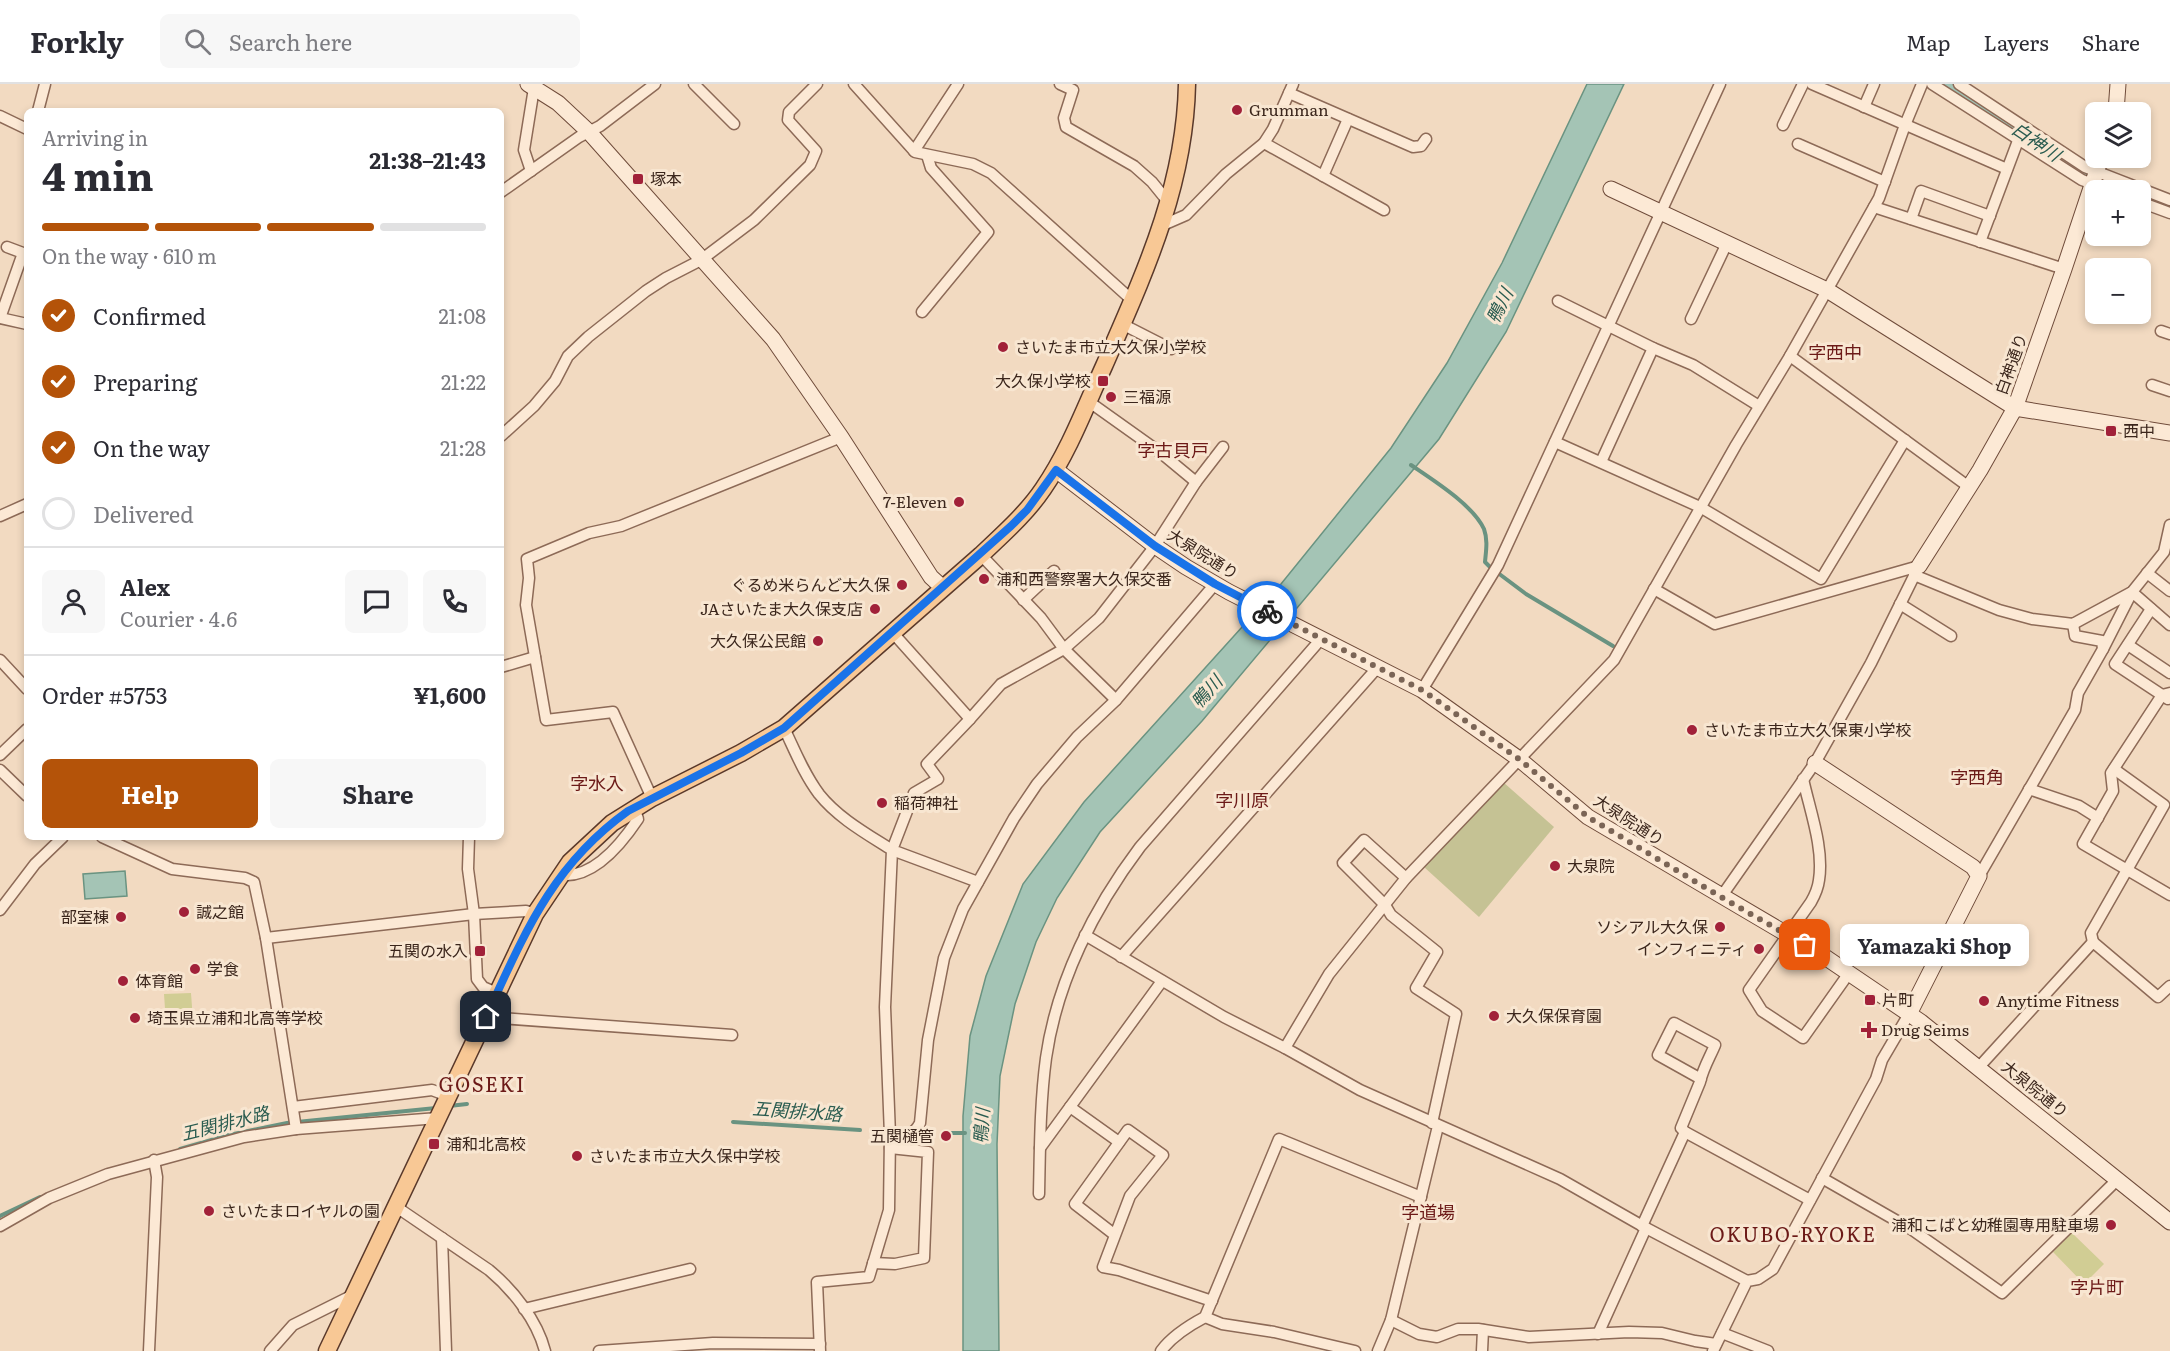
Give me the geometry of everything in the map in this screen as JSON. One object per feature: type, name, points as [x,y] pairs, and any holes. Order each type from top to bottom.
[{"type":"main road","points":[[327,1351],[535,914],[560,875],[592,840],[634,808],[741,753],[784,728],[981,555],[1027,510],[1056,470],[1133,301],[1163,225],[1182,144],[1187,84]]},
{"type":"street","points":[[39,108],[45,84]]},
{"type":"street","points":[[504,190],[600,126],[655,84]]},
{"type":"street","points":[[694,84],[735,123]]},
{"type":"street","points":[[504,433],[534,406],[555,381],[568,356],[588,337],[646,291],[701,260],[754,220],[810,165],[816,151],[788,120],[789,112],[817,84]]},
{"type":"street","points":[[854,84],[914,151],[973,165],[992,173],[1133,301]]},
{"type":"street","points":[[914,151],[958,84]]},
{"type":"street","points":[[1060,84],[1074,87],[1064,118],[1065,125],[1134,166],[1152,182],[1169,203]]},
{"type":"street","points":[[1422,690],[1498,565],[1720,84]]},
{"type":"street","points":[[1783,125],[1803,84]]},
{"type":"street","points":[[1812,84],[2007,169]]},
{"type":"street","points":[[1864,107],[1874,84]]},
{"type":"street","points":[[1285,1048],[1329,974],[1406,878],[1614,660],[1874,207],[1922,84]]},
{"type":"street","points":[[1932,84],[2082,180],[2096,173]]},
{"type":"street","points":[[1959,84],[2085,167],[2170,200]]},
{"type":"street","points":[[2117,102],[2118,84]]},
{"type":"street","points":[[531,171],[524,150],[530,85],[564,108],[589,132],[773,339],[841,437],[931,577],[943,588]]},
{"type":"street","points":[[1163,225],[1186,214],[1226,174],[1264,143],[1291,89],[1348,119],[1413,147],[1421,146],[1426,139]]},
{"type":"street","points":[[0,117],[24,128]]},
{"type":"street","points":[[1323,176],[1348,119]]},
{"type":"street","points":[[1980,242],[2019,138]]},
{"type":"street","points":[[1264,143],[1384,210]]},
{"type":"street","points":[[1798,144],[1885,182]]},
{"type":"street","points":[[922,312],[988,232],[931,168],[927,155]]},
{"type":"street","name":"白神通り","points":[[1916,571],[2015,408],[2096,173]]},
{"type":"street","points":[[1611,189],[1827,290],[2015,408],[2170,434]]},
{"type":"street","points":[[1911,219],[1921,191],[1990,216]]},
{"type":"street","points":[[2151,206],[2170,213]]},
{"type":"street","points":[[1874,207],[2064,269]]},
{"type":"street","points":[[1691,319],[1727,243]]},
{"type":"street","points":[[7,247],[23,253],[0,318],[24,323]]},
{"type":"street","points":[[1558,301],[1693,365],[1760,406]]},
{"type":"street","points":[[1122,324],[1171,349]]},
{"type":"street","points":[[1601,462],[1653,348]]},
{"type":"street","points":[[1790,356],[1969,487]]},
{"type":"street","points":[[2152,385],[2170,391]]},
{"type":"street","points":[[1088,402],[1161,453],[1196,482]]},
{"type":"street","points":[[652,798],[613,712],[546,720],[526,605],[530,578],[527,558],[589,533],[621,526],[841,437]]},
{"type":"street","points":[[1555,441],[1700,507],[1821,579],[1905,440]]},
{"type":"street","points":[[598,1351],[713,1343],[820,1348],[817,1282],[869,1277],[890,1210],[890,1135],[885,1007],[892,850],[914,793],[938,779],[927,764],[1000,684],[1064,649],[1099,618],[1155,546],[1196,482],[1223,447]]},
{"type":"street","name":"大泉院通り","points":[[1056,470],[1155,546],[1222,588],[1422,690],[1519,759],[1588,817],[1849,973],[1909,1014],[1979,1067],[2170,1222]]},
{"type":"street","points":[[0,516],[24,505]]},
{"type":"street","points":[[1085,935],[1224,1017],[1360,1090],[1560,1179],[1644,1227],[1747,1281],[1758,1279],[1773,1269],[1876,1078],[1882,1060],[1909,1014],[1980,876],[2075,710],[2078,693],[2132,592],[2167,553],[2170,525]]},
{"type":"street","points":[[981,555],[1041,618],[1064,649],[1116,700]]},
{"type":"street","points":[[1023,600],[1054,571]]},
{"type":"street","points":[[1654,589],[1715,624],[1916,571],[1999,610],[2032,619],[2073,624],[2132,592]]},
{"type":"street","points":[[1721,897],[1815,763],[1871,663],[1916,571]]},
{"type":"street","points":[[2147,573],[2170,591]]},
{"type":"street","points":[[890,1135],[913,1134],[920,1123],[928,1040],[944,957],[963,909],[1014,818],[1037,784],[1077,738],[1222,588]]},
{"type":"street","points":[[2132,592],[2170,625]]},
{"type":"street","points":[[1900,604],[1951,636]]},
{"type":"street","points":[[2151,609],[2115,664],[2167,696],[2111,773],[2113,791],[2083,843],[2170,895]]},
{"type":"street","points":[[2073,624],[2075,636],[2102,641],[2103,649]]},
{"type":"street","points":[[893,633],[970,719]]},
{"type":"street","points":[[1039,1194],[1041,1111],[1047,1056],[1067,979],[1085,935],[1114,882],[1140,847],[1316,636]]},
{"type":"street","points":[[2128,645],[2170,673]]},
{"type":"street","points":[[504,666],[535,657]]},
{"type":"street","points":[[0,660],[24,686]]},
{"type":"street","points":[[1121,957],[1378,667]]},
{"type":"street","points":[[784,728],[803,769],[820,795],[851,825],[892,850],[978,882]]},
{"type":"street","points":[[0,755],[24,732]]},
{"type":"street","points":[[1815,763],[1972,867],[1980,876]]},
{"type":"street","points":[[2114,769],[2164,805],[2091,933],[2093,942],[2158,997],[2170,986]]},
{"type":"street","points":[[0,770],[24,793]]},
{"type":"street","points":[[1803,779],[1818,848],[1820,878],[1811,902],[1749,990],[1762,1011],[1803,1038],[1849,973]]},
{"type":"street","points":[[2029,789],[2079,806],[2098,818]]},
{"type":"street","points":[[0,910],[34,864],[60,840]]},
{"type":"street","points":[[109,840],[172,869],[251,879],[256,885],[296,1129]]},
{"type":"street","points":[[469,840],[468,869],[474,914],[478,982],[483,987],[497,993]]},
{"type":"street","points":[[1378,1351],[1391,1320],[1421,1197],[1456,1014],[1416,988],[1437,952],[1391,915],[1385,905],[1343,863],[1364,840],[1406,878]]},
{"type":"street","points":[[266,938],[474,914],[526,912],[535,914]]},
{"type":"street","points":[[1979,1067],[2093,942]]},
{"type":"street","points":[[1040,1148],[1162,981]]},
{"type":"street","points":[[486,1017],[732,1035]]},
{"type":"street","points":[[1701,1079],[1658,1055],[1674,1023],[1715,1045],[1681,1128],[1810,1200]]},
{"type":"street","points":[[0,1226],[49,1198],[108,1174],[154,1160],[244,1137],[443,1107],[432,1090],[293,1107]]},
{"type":"street","points":[[1070,1107],[1119,1142]]},
{"type":"street","points":[[1115,1235],[1075,1204],[1128,1130],[1163,1155],[1130,1196],[1115,1235],[1102,1267],[1119,1270],[1212,1301]]},
{"type":"street","points":[[1598,1334],[1685,1132]]},
{"type":"street","points":[[1161,1351],[1167,1342],[1188,1326],[1205,1317],[1279,1140],[1421,1197]]},
{"type":"street","points":[[873,1263],[895,1264],[924,1258],[928,1152],[890,1148]]},
{"type":"street","points":[[148,1351],[157,1177],[154,1160]]},
{"type":"street","points":[[1822,1178],[1911,1229],[2002,1293],[2118,1179]]},
{"type":"street","points":[[395,1206],[502,1281],[524,1309],[538,1332],[545,1351]]},
{"type":"street","points":[[442,1238],[446,1351]]},
{"type":"street","points":[[524,1309],[690,1269]]},
{"type":"street","points":[[1391,1320],[1419,1334],[1437,1337],[1458,1329],[1483,1330],[1528,1337],[1662,1333],[1715,1347],[1747,1281]]},
{"type":"street","points":[[270,1351],[293,1325],[354,1295]]},
{"type":"street","points":[[1205,1317],[1222,1324],[1274,1332],[1355,1351]]},
{"type":"street","points":[[1482,1351],[1483,1330]]},
{"type":"street","points":[[1722,1333],[1768,1351]]},
{"type":"shaded area","points":[[1503,782],[1554,827],[1479,917],[1424,867]]},
{"type":"shaded area","points":[[191,993],[193,1021],[166,1023],[164,994]]},
{"type":"shaded area","points":[[2072,1233],[2104,1264],[2084,1284],[2053,1252]]},
{"type":"water","name":"鴨川","points":[[1587,84],[1624,84],[1506,332],[1439,439],[1202,721],[1100,832],[1057,898],[1036,942],[1015,1004],[1000,1076],[997,1144],[999,1351],[963,1351],[963,1116],[970,1036],[986,976],[1023,884],[1084,802],[1281,584],[1391,448],[1447,363],[1502,263]]},
{"type":"water","points":[[125,871],[127,896],[85,899],[83,874]]},
{"type":"pier","points":[[1264,597],[1296,614],[1282,631],[1249,614]]},
{"type":"waterway","name":"白神川","points":[[1950,84],[2077,170],[2102,180]]},
{"type":"waterway","name":"白神川","points":[[2151,200],[2170,207]]},
{"type":"waterway","points":[[1411,465],[1462,502],[1479,520],[1486,537],[1485,562],[1490,567],[1526,594],[1613,646]]},
{"type":"waterway","name":"五関排水路","points":[[449,1106],[467,1104]]},
{"type":"waterway","name":"五関排水路","points":[[180,1149],[229,1135],[287,1123],[436,1108]]},
{"type":"waterway","name":"五関排水路","points":[[733,1122],[860,1130]]},
{"type":"waterway","name":"五関排水路","points":[[948,1133],[965,1133]]},
{"type":"waterway","name":"五関排水路","points":[[0,1216],[40,1197]]},
{"type":"way so far","points":[[1267,611],[1422,690],[1519,759],[1588,817],[1805,945]]},
{"type":"place","name":"Grumman","points":[[1237,110]]},
{"type":"place","name":"塚本","points":[[638,179]]},
{"type":"place","name":"さいたま市立大久保小学校","points":[[1003,347]]},
{"type":"place","name":"大久保小学校","points":[[1103,381]]},
{"type":"place","name":"三福源","points":[[1111,397]]},
{"type":"place","name":"西中","points":[[2111,431]]},
{"type":"place","name":"7-Eleven","points":[[959,502]]},
{"type":"place","name":"浦和西警察署大久保交番","points":[[984,579]]},
{"type":"place","name":"ぐるめ米らんど大久保","points":[[902,585]]},
{"type":"place","name":"JAさいたま大久保支店","points":[[875,609]]},
{"type":"place","name":"大久保公民館","points":[[818,641]]},
{"type":"place","name":"さいたま市立大久保東小学校","points":[[1692,730]]},
{"type":"place","name":"稲荷神社","points":[[882,803]]},
{"type":"place","name":"大泉院","points":[[1555,866]]},
{"type":"place","name":"誠之館","points":[[184,912]]},
{"type":"place","name":"部室棟","points":[[121,917]]},
{"type":"place","name":"ソシアル大久保","points":[[1720,927]]},
{"type":"place","name":"Yamazaki Shop","points":[[1805,945]]},
{"type":"place","name":"インフィニティ","points":[[1759,949]]},
{"type":"place","name":"五関の水入","points":[[480,951]]},
{"type":"place","name":"学食","points":[[195,969]]},
{"type":"place","name":"体育館","points":[[123,981]]},
{"type":"place","name":"片町","points":[[1870,1000]]},
{"type":"place","name":"Anytime Fitness","points":[[1984,1001]]},
{"type":"place","name":"大久保保育園","points":[[1494,1016]]},
{"type":"place","name":"埼玉県立浦和北高等学校","points":[[135,1018]]},
{"type":"place","name":"Drug Seims","points":[[1869,1030]]},
{"type":"place","name":"五関樋管","points":[[946,1136]]},
{"type":"place","name":"浦和北高校","points":[[434,1144]]},
{"type":"place","name":"さいたま市立大久保中学校","points":[[577,1156]]},
{"type":"place","name":"さいたまロイヤルの園","points":[[209,1211]]},
{"type":"place","name":"浦和こばと幼稚園専用駐車場","points":[[2111,1225]]},
{"type":"district","name":"字西中","points":[[1835,353]]},
{"type":"district","name":"字古貝戸","points":[[1173,451]]},
{"type":"district","name":"字西角","points":[[1977,778]]},
{"type":"district","name":"字水入","points":[[597,784]]},
{"type":"district","name":"字川原","points":[[1242,801]]},
{"type":"district","name":"GOSEKI","points":[[482,1085]]},
{"type":"district","name":"字道場","points":[[1428,1213]]},
{"type":"district","name":"OKUBO-RYOKE","points":[[1793,1235]]},
{"type":"district","name":"字片町","points":[[2097,1288]]},
{"type":"route","points":[[486,1017],[535,914],[560,875],[592,840],[628,811],[708,771],[784,728],[981,555],[1027,510],[1056,470],[1186,567],[1228,592],[1267,611]]}]
